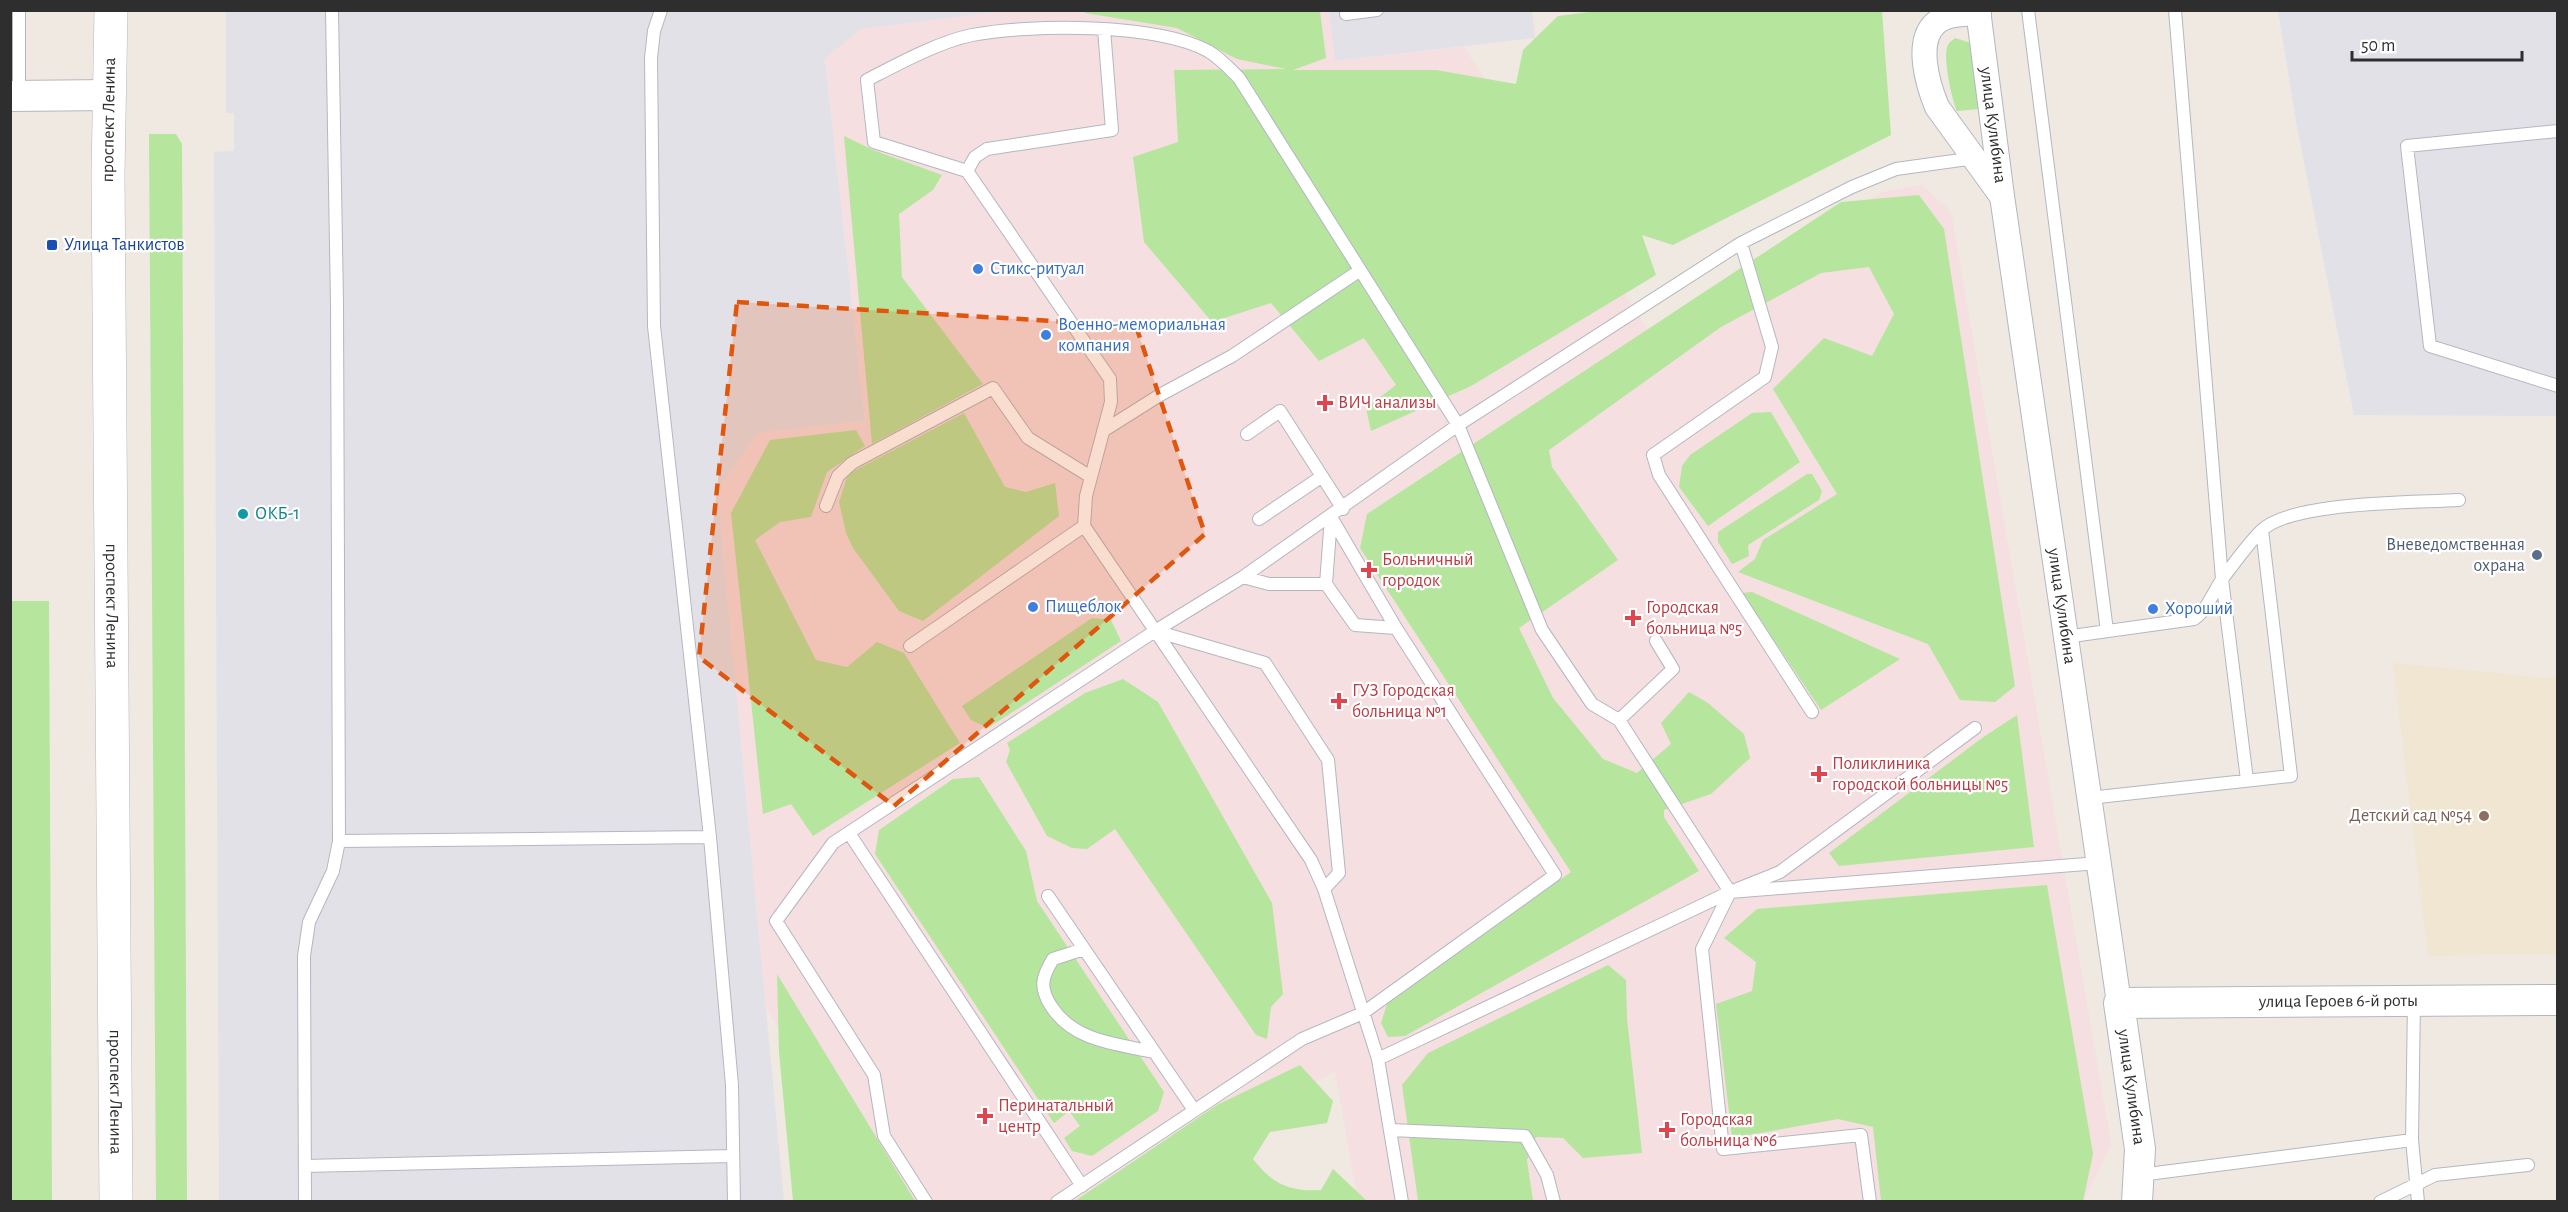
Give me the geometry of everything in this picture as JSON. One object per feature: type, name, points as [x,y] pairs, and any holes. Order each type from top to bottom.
[{"type":"main road","name":"проспект Ленина","points":[[111,10],[108,233],[116,1202]]},
{"type":"street","points":[[1978,12],[1956,15],[1938,21],[1930,30],[1926,40],[1929,78],[1937,107],[2002,196]]},
{"type":"street","name":"улица Кулибина","points":[[1978,12],[2065,637],[2138,1129],[2138,1188]]},
{"type":"street","points":[[15,95],[110,95]]},
{"type":"street","name":"улица Героев 6-й роты","points":[[2119,1003],[2558,1000]]},
{"type":"lane","points":[[15,95],[19,10]]},
{"type":"lane","points":[[306,1202],[304,956],[309,922],[333,871],[339,841],[337,316],[332,10]]},
{"type":"lane","points":[[661,10],[654,32],[651,57],[654,326],[710,837],[732,1085],[734,1202]]},
{"type":"lane","points":[[1347,14],[1377,10]]},
{"type":"lane","points":[[2028,10],[2107,631]]},
{"type":"lane","points":[[2175,10],[2222,579],[2247,780]]},
{"type":"lane","points":[[1402,1202],[1378,1059],[1324,889],[1311,860],[1084,526],[1086,495],[1111,402],[1110,379],[967,171],[874,142],[867,80],[904,60],[971,36],[1073,27],[1104,29],[1186,42],[1208,51],[1224,63],[1239,78],[1458,425],[1542,630],[1593,704],[1619,720],[1730,892]]},
{"type":"lane","points":[[967,171],[975,157],[987,149],[1112,130],[1104,29]]},
{"type":"lane","points":[[2558,131],[2407,146],[2430,346],[2558,386]]},
{"type":"lane","points":[[926,1202],[884,1136],[874,1075],[776,921],[833,843],[1155,631],[1242,577],[1343,509],[1458,425],[1741,243],[1852,187],[1896,170],[1975,158]]},
{"type":"lane","points":[[1741,243],[1772,347],[1765,377],[1653,455],[1659,475],[1812,712]]},
{"type":"lane","points":[[1103,431],[1232,356],[1359,271]]},
{"type":"lane","points":[[826,506],[838,476],[852,464],[993,388],[1029,438],[1091,477]]},
{"type":"lane","points":[[1247,435],[1280,411],[1343,509]]},
{"type":"lane","points":[[1259,519],[1321,477]]},
{"type":"lane","points":[[2065,637],[2194,619],[2203,613],[2222,579],[2262,530],[2287,515],[2313,510],[2459,500]]},
{"type":"lane","points":[[1331,517],[1326,584],[1355,625],[1396,628]]},
{"type":"lane","points":[[1057,1202],[1302,1039],[1363,1013],[1555,875],[1396,628],[1331,517]]},
{"type":"lane","points":[[910,646],[1084,526]]},
{"type":"lane","points":[[2089,798],[2291,776],[2262,530]]},
{"type":"lane","points":[[1242,577],[1269,584],[1326,584]]},
{"type":"lane","points":[[1155,631],[1265,663],[1328,760],[1339,873],[1324,889]]},
{"type":"lane","points":[[1619,720],[1673,669],[1656,641]]},
{"type":"lane","points":[[1378,1059],[1730,892],[1780,872],[1975,728]]},
{"type":"lane","points":[[849,833],[1082,1186]]},
{"type":"lane","points":[[339,841],[710,837]]},
{"type":"lane","points":[[1730,892],[2099,863]]},
{"type":"lane","points":[[1730,892],[1702,949],[1724,1149],[1861,1135],[1870,1202]]},
{"type":"lane","points":[[1048,896],[1194,1110]]},
{"type":"lane","points":[[1084,949],[1053,959],[1042,978],[1044,993],[1051,1007],[1066,1026],[1090,1038],[1154,1052]]},
{"type":"lane","points":[[2414,1001],[2412,1140],[2418,1202]]},
{"type":"lane","points":[[1391,1130],[1525,1136],[1547,1175],[1554,1202]]},
{"type":"lane","points":[[2138,1188],[2412,1140]]},
{"type":"lane","points":[[305,1166],[732,1156]]},
{"type":"lane","points":[[2380,1202],[2435,1175],[2528,1165]]},
{"type":"highlighted area","points":[[737,302],[1136,326],[1205,534],[894,806],[699,657]]},
{"type":"shaded area","name":"Больничный городок","points":[[1010,10],[1329,10],[1335,61],[1464,47],[1652,336],[1882,192],[1922,185],[1951,212],[2111,1144],[2084,1201],[1358,1201],[1335,1071],[1112,1201],[894,1201],[766,1009],[718,497],[722,483],[758,433],[865,421],[825,59],[861,29]]},
{"type":"shaded area","points":[[226,11],[1010,11],[861,29],[825,59],[865,421],[758,433],[718,497],[784,1201],[219,1201],[214,152],[234,151],[234,113],[226,113]]},
{"type":"shaded area","points":[[1329,11],[1532,11],[1535,38],[1335,61]]},
{"type":"shaded area","points":[[2278,11],[2557,11],[2557,416],[2354,415],[2297,127]]},
{"type":"shaded area","name":"Детский сад №54","points":[[2393,663],[2557,679],[2557,954],[2428,956]]},
{"type":"green space","points":[[1086,10],[1320,11],[1326,58],[1293,70],[1436,70],[1516,84],[1523,50],[1558,16],[1605,10],[1882,11],[1891,135],[1673,245],[1642,235],[1656,275],[1471,386],[1371,431],[1366,408],[1396,385],[1364,338],[1319,361],[1271,303],[1212,322],[1144,242],[1133,157],[1178,142],[1174,70],[1286,69],[1237,59],[1177,28],[1085,13]]},
{"type":"green space","points":[[1955,38],[1971,43],[1979,109],[1957,111],[1948,78],[1946,58],[1948,45]]},
{"type":"green space","points":[[149,134],[176,134],[182,144],[187,1202],[156,1201]]},
{"type":"green space","points":[[844,136],[873,150],[942,175],[933,190],[899,214],[902,277],[983,384],[872,444]]},
{"type":"green space","points":[[1919,195],[1944,229],[2015,686],[1995,702],[1960,700],[1928,644],[1738,572],[1755,559],[1763,540],[1837,494],[1773,389],[1824,338],[1872,356],[1894,314],[1869,267],[1821,273],[1721,327],[1549,450],[1552,467],[1618,560],[1519,628],[1553,698],[1603,759],[1637,773],[1671,744],[1661,723],[1689,692],[1708,703],[1744,734],[1750,758],[1711,794],[1664,810],[1664,817],[1699,871],[1405,1036],[1388,1037],[1381,1023],[1387,1004],[1571,872],[1360,548],[1367,514],[1841,202]]},
{"type":"green space","points":[[1771,412],[1800,462],[1708,526],[1679,487],[1682,466],[1690,455],[1752,413]]},
{"type":"green space","points":[[964,413],[1005,487],[1026,492],[1055,483],[1059,516],[923,621],[899,611],[853,548],[846,533],[839,502],[848,474]]},
{"type":"green space","points":[[856,430],[865,446],[827,472],[811,517],[780,522],[755,540],[816,660],[847,667],[877,642],[904,653],[960,743],[813,836],[791,804],[763,814],[731,513],[770,440]]},
{"type":"green space","points":[[1807,474],[1812,474],[1822,491],[1819,500],[1748,545],[1749,556],[1732,564],[1718,542],[1718,532]]},
{"type":"green space","points":[[1752,592],[1900,659],[1821,710],[1742,593]]},
{"type":"green space","points":[[11,601],[49,601],[52,1201],[11,1201]]},
{"type":"green space","points":[[1092,618],[1111,620],[1121,641],[988,728],[971,720],[962,706]]},
{"type":"green space","points":[[1123,679],[1158,702],[1272,903],[1283,994],[1271,1007],[1267,1039],[1256,1035],[1115,829],[1087,849],[1072,848],[1047,836],[1006,762],[1010,750],[1007,743],[1085,693]]},
{"type":"green space","points":[[2017,715],[2034,847],[1839,866],[1829,853],[1982,738]]},
{"type":"green space","points":[[979,777],[1026,851],[1037,901],[1164,1092],[1158,1111],[1092,1156],[1072,1151],[1064,1138],[1080,1126],[1069,1111],[1054,1123],[875,854],[879,830],[953,779]]},
{"type":"green space","points":[[2047,885],[2093,1154],[2083,1201],[1881,1201],[1873,1127],[1838,1119],[1732,1138],[1716,1004],[1752,991],[1756,962],[1724,938],[1757,909]]},
{"type":"green space","points":[[1608,965],[1626,980],[1627,1019],[1642,1153],[1583,1158],[1563,1138],[1536,1137],[1527,1160],[1533,1201],[1418,1201],[1402,1085],[1428,1053]]},
{"type":"green space","points":[[777,974],[915,1201],[793,1201],[779,1052]]},
{"type":"green space","points":[[1300,1065],[1333,1101],[1327,1123],[1270,1132],[1253,1159],[1267,1175],[1283,1185],[1300,1190],[1321,1190],[1333,1169],[1367,1201],[1075,1201],[1217,1105]]},
{"type":"place","name":"Улица Танкистов","points":[[52,245]]},
{"type":"place","name":"Стикс-ритуал","points":[[978,269]]},
{"type":"place","name":"Военно-мемориальная компания","points":[[1046,335]]},
{"type":"place","name":"ВИЧ анализы","points":[[1325,403]]},
{"type":"place","name":"ОКБ-1","points":[[243,514]]},
{"type":"place","name":"Вневедомственная охрана","points":[[2537,555]]},
{"type":"place","name":"Больничный городок","points":[[1369,570]]},
{"type":"place","name":"Пищеблок","points":[[1033,607]]},
{"type":"place","name":"Хороший","points":[[2153,609]]},
{"type":"place","name":"Городская больница №5","points":[[1633,618]]},
{"type":"place","name":"ГУЗ Городская больница №1","points":[[1339,701]]},
{"type":"place","name":"Поликлиника городской больницы №5","points":[[1819,774]]},
{"type":"place","name":"Детский сад №54","points":[[2484,816]]},
{"type":"place","name":"Перинатальный центр","points":[[985,1116]]},
{"type":"place","name":"Городская больница №6","points":[[1667,1130]]}]
